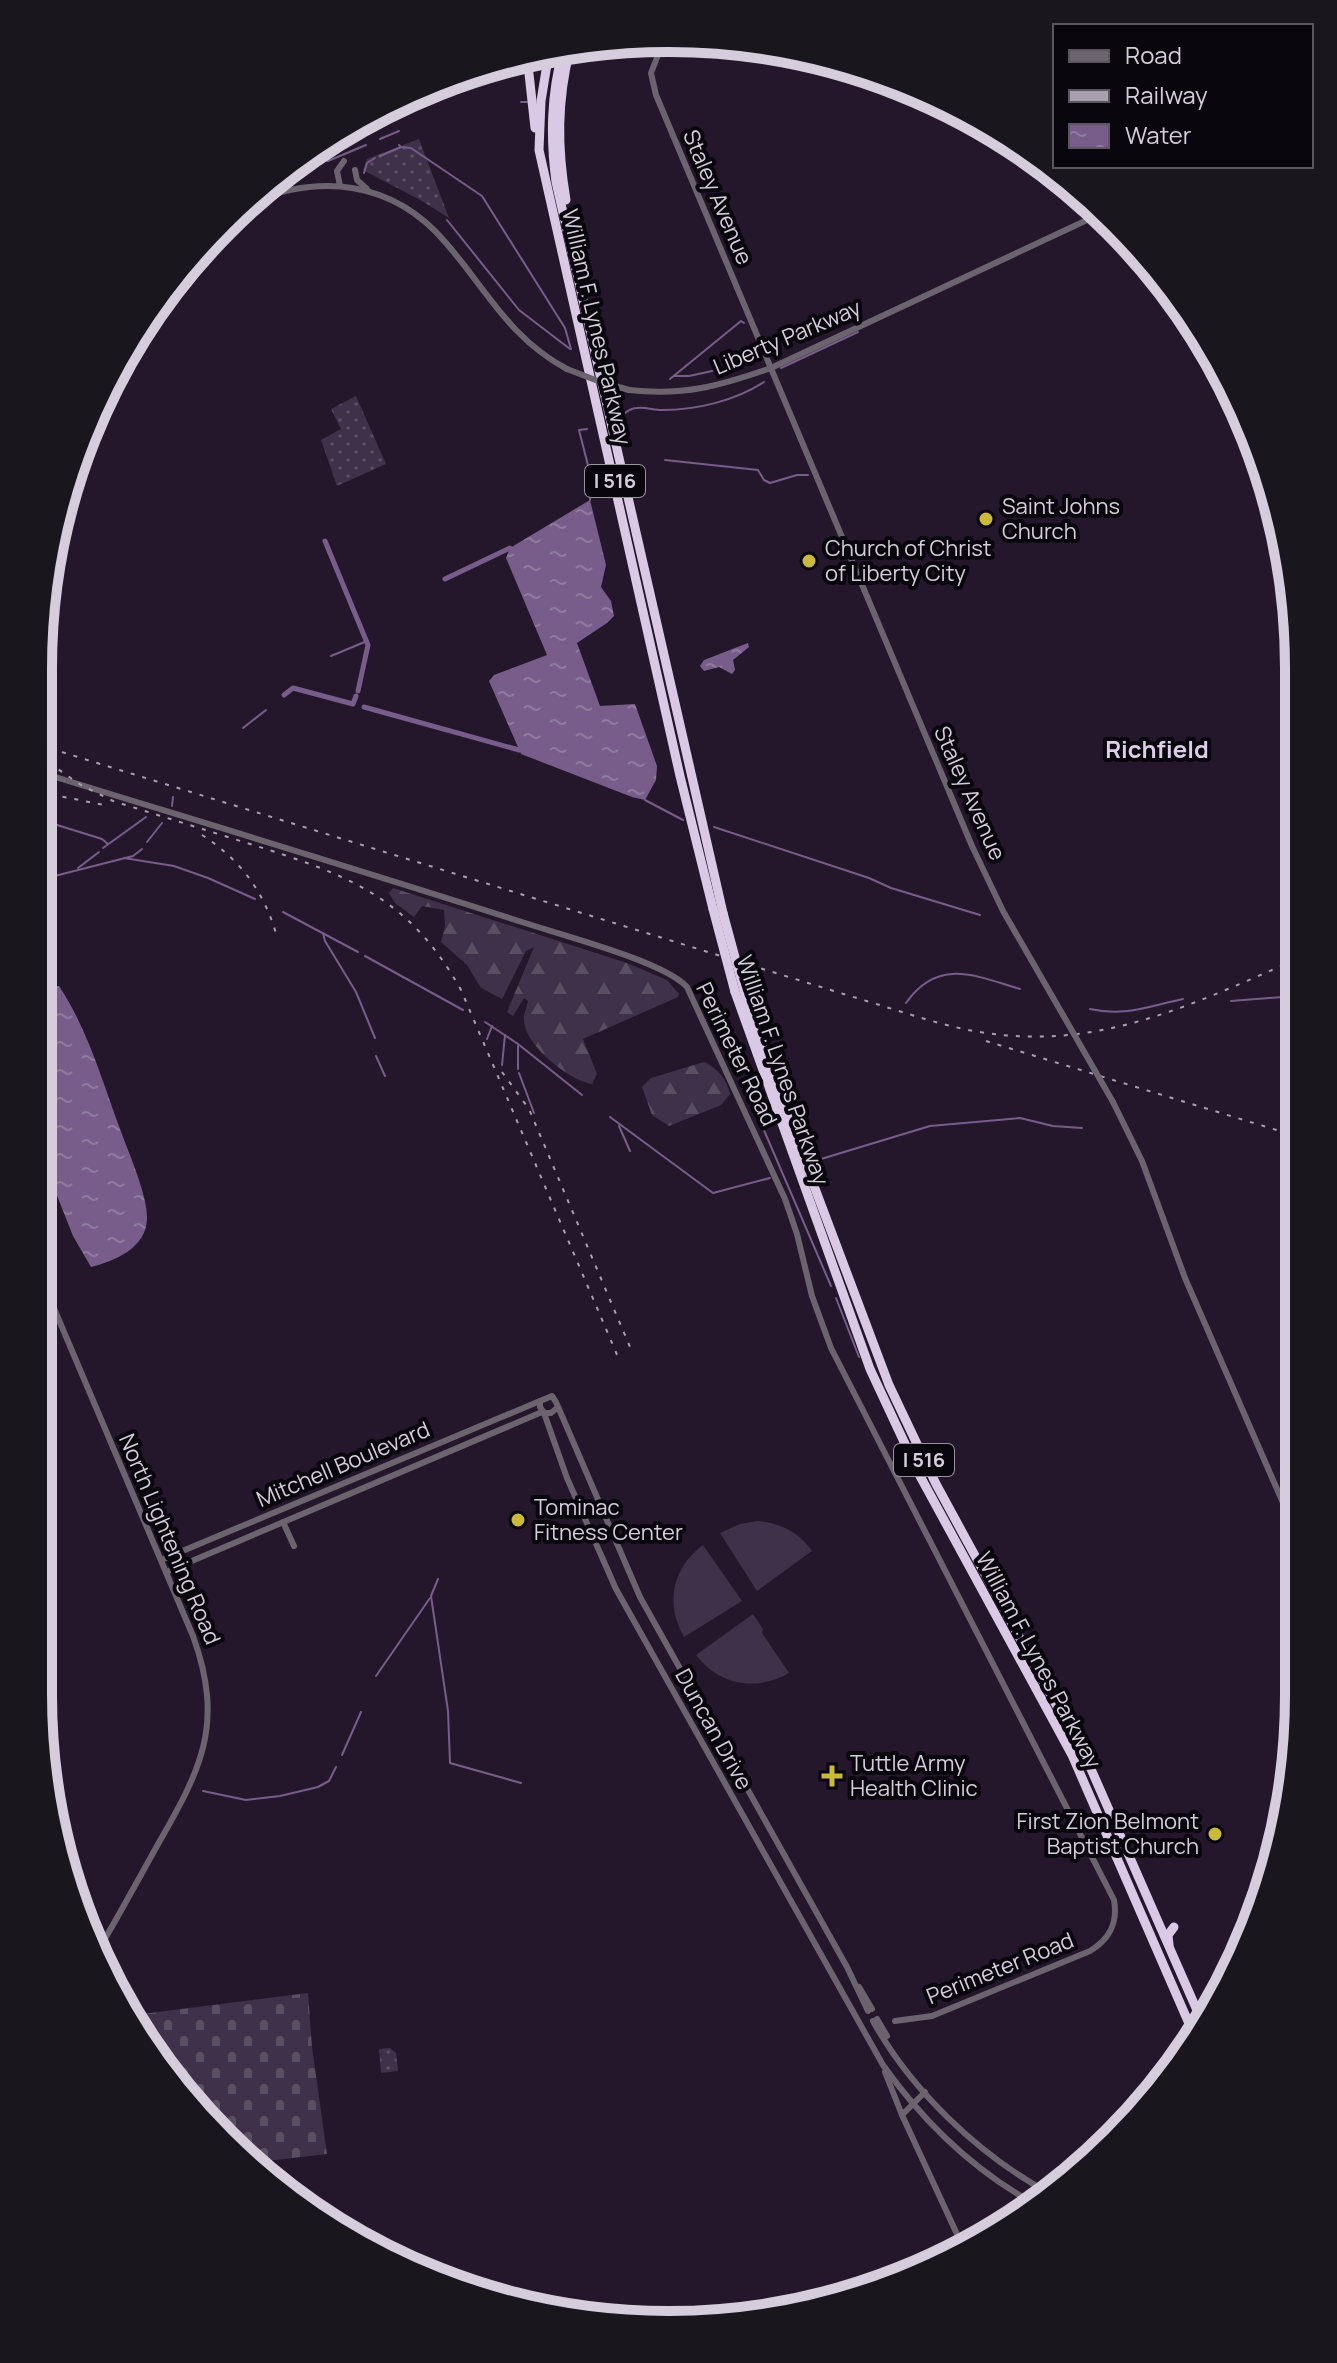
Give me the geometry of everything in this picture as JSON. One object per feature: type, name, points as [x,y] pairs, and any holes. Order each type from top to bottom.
[{"type":"highway","points":[[567,61],[560,94],[558,132],[577,274]]},
{"type":"highway","name":"William F. Lynes Parkway","points":[[560,62],[554,89],[552,146],[556,182],[723,913],[746,998],[889,1385],[936,1484],[1091,1769],[1197,2011]]},
{"type":"highway","name":"William F. Lynes Parkway","points":[[547,64],[541,101],[539,150],[713,909],[735,992],[870,1369],[920,1476],[1072,1755],[1189,2024]]},
{"type":"highway","points":[[529,68],[539,150]]},
{"type":"street","name":"Staley Avenue","points":[[659,52],[651,73],[656,95],[970,842],[1003,911],[1113,1102],[1142,1161],[1188,1286],[1285,1508]]},
{"type":"street","points":[[344,161],[337,171],[344,186]]},
{"type":"street","points":[[355,170],[357,180],[370,191]]},
{"type":"street","name":"Liberty Parkway","points":[[277,192],[302,187],[344,186],[370,191],[393,201],[429,225],[447,244],[518,335],[567,369],[629,390],[691,392],[727,384],[771,368],[1089,219]]},
{"type":"street","name":"Perimeter Road","points":[[52,776],[550,931],[657,968],[678,978],[687,987],[785,1199],[812,1296],[831,1348],[1114,1900],[1115,1918],[1111,1932],[1090,1951],[932,2016],[895,2021]]},
{"type":"street","name":"North Lightening Road","points":[[52,1304],[202,1661],[208,1698],[206,1736],[191,1786],[104,1940]]},
{"type":"street","points":[[540,1401],[552,1396],[557,1408]]},
{"type":"street","name":"Mitchell Boulevard","points":[[161,1560],[540,1401]]},
{"type":"street","name":"Duncan Drive","points":[[540,1401],[547,1426],[607,1569],[652,1655],[883,2065]]},
{"type":"street","name":"Mitchell Boulevard","points":[[166,1572],[557,1408]]},
{"type":"street","name":"Duncan Drive","points":[[557,1408],[623,1562],[667,1648],[870,2010]]},
{"type":"street","points":[[532,1416],[547,1426]]},
{"type":"street","points":[[283,1522],[294,1546]]},
{"type":"street","points":[[205,1542],[209,1553]]},
{"type":"street","points":[[601,1554],[617,1548]]},
{"type":"street","points":[[607,1569],[623,1562]]},
{"type":"street","points":[[875,2020],[925,2092],[979,2146],[1039,2188]]},
{"type":"street","points":[[875,2052],[889,2043]]},
{"type":"street","points":[[883,2065],[912,2103],[958,2150],[1024,2198]]},
{"type":"street","points":[[883,2065],[890,2089],[959,2238]]},
{"type":"street","points":[[902,2115],[925,2092]]},
{"type":"green space","points":[[419,139],[449,218],[363,170],[367,159]]},
{"type":"green space","points":[[356,396],[386,464],[337,486],[321,440],[341,429],[331,409]]},
{"type":"green space","points":[[393,888],[627,963],[667,980],[679,994],[678,997],[583,1039],[597,1074],[592,1084],[583,1081],[561,1069],[532,1040],[524,1020],[528,1001],[524,998],[513,1016],[507,1012],[534,947],[526,951],[502,999],[481,988],[467,965],[441,942],[445,926],[444,910],[422,906],[414,917],[395,903],[389,893]]},
{"type":"green space","points":[[704,1062],[724,1079],[730,1094],[721,1105],[669,1126],[652,1115],[642,1087],[651,1078]]},
{"type":"green space","points":[[757,1521],[788,1530],[812,1551],[757,1591],[720,1533]]},
{"type":"green space","points":[[703,1545],[742,1601],[684,1637],[675,1612],[675,1587],[684,1564]]},
{"type":"green space","points":[[753,1614],[789,1673],[764,1682],[739,1682],[716,1673],[696,1655]]},
{"type":"green space","points":[[308,1993],[327,2154],[266,2161],[205,2101],[179,2070],[142,2014]]},
{"type":"green space","points":[[390,2048],[396,2053],[398,2071],[381,2073],[379,2049]]},
{"type":"water","points":[[590,500],[606,565],[601,587],[611,601],[614,616],[577,643],[600,706],[635,704],[657,766],[656,780],[645,800],[521,754],[489,681],[494,675],[547,655],[506,558],[510,548]]},
{"type":"water","points":[[748,643],[749,647],[733,660],[735,670],[732,674],[719,667],[704,671],[700,666],[704,660]]},
{"type":"water","points":[[59,986],[79,1022],[138,1178],[147,1210],[145,1229],[135,1245],[119,1257],[91,1267],[73,1236],[52,1183],[52,987]]},
{"type":"waterway","points":[[521,102],[527,102]]},
{"type":"waterway","points":[[380,139],[399,131]]},
{"type":"waterway","points":[[328,161],[366,145]]},
{"type":"waterway","points":[[399,145],[411,148],[482,196],[565,328],[571,349]]},
{"type":"waterway","points":[[380,156],[401,147]]},
{"type":"waterway","points":[[324,157],[328,161]]},
{"type":"waterway","points":[[364,173],[367,163],[375,158]]},
{"type":"waterway","points":[[447,220],[519,310],[570,349]]},
{"type":"waterway","points":[[670,379],[741,321],[744,323]]},
{"type":"waterway","points":[[781,368],[858,332]]},
{"type":"waterway","points":[[675,376],[740,365]]},
{"type":"waterway","points":[[618,421],[634,408],[662,410],[702,406],[728,399],[764,382]]},
{"type":"waterway","points":[[587,429],[579,430],[592,481],[590,500]]},
{"type":"waterway","points":[[665,460],[758,470],[770,483],[808,475]]},
{"type":"waterway","points":[[325,541],[368,645],[358,691]]},
{"type":"waterway","points":[[445,579],[510,548]]},
{"type":"waterway","points":[[331,656],[367,641]]},
{"type":"waterway","points":[[284,695],[293,688],[353,704],[356,696]]},
{"type":"waterway","points":[[364,707],[519,750]]},
{"type":"waterway","points":[[243,728],[266,710]]},
{"type":"waterway","points":[[172,806],[173,797]]},
{"type":"waterway","points":[[645,800],[683,820]]},
{"type":"waterway","points":[[103,848],[146,817]]},
{"type":"waterway","points":[[147,842],[162,823]]},
{"type":"waterway","points":[[57,825],[102,839],[108,844]]},
{"type":"waterway","points":[[714,827],[980,915]]},
{"type":"waterway","points":[[52,877],[133,856],[142,849]]},
{"type":"waterway","points":[[78,868],[99,852]]},
{"type":"waterway","points":[[124,858],[174,866],[255,899]]},
{"type":"waterway","points":[[283,912],[358,952]]},
{"type":"waterway","points":[[323,933],[356,992],[375,1038]]},
{"type":"waterway","points":[[365,956],[463,1010]]},
{"type":"waterway","points":[[906,1003],[918,989],[945,975],[973,976],[1020,989]]},
{"type":"waterway","points":[[1231,1001],[1285,997]]},
{"type":"waterway","points":[[1090,1009],[1126,1011],[1183,999]]},
{"type":"waterway","points":[[485,1022],[582,1095]]},
{"type":"waterway","points":[[487,1039],[492,1026]]},
{"type":"waterway","points":[[502,1065],[505,1035]]},
{"type":"waterway","points":[[518,1046],[518,1069]]},
{"type":"waterway","points":[[376,1056],[385,1076]]},
{"type":"waterway","points":[[519,1073],[534,1113]]},
{"type":"waterway","points":[[754,1107],[831,1286]]},
{"type":"waterway","points":[[610,1117],[713,1193],[770,1178]]},
{"type":"waterway","points":[[821,1159],[930,1126],[1020,1118],[1053,1126],[1082,1128]]},
{"type":"waterway","points":[[619,1126],[630,1151]]},
{"type":"waterway","points":[[836,1298],[859,1357]]},
{"type":"waterway","points":[[438,1579],[431,1596],[448,1711],[450,1763],[521,1783]]},
{"type":"waterway","points":[[376,1676],[430,1598]]},
{"type":"waterway","points":[[342,1755],[361,1712]]},
{"type":"waterway","points":[[203,1791],[246,1800],[280,1796],[318,1787],[329,1781],[336,1767]]},
{"type":"railway","points":[[52,749],[909,1014],[986,1033],[1028,1037],[1107,1029],[1183,1007],[1285,964]]},
{"type":"railway","points":[[52,765],[81,785],[113,801],[282,854],[344,878],[371,892],[419,931],[461,990],[618,1357]]},
{"type":"railway","points":[[52,795],[109,806]]},
{"type":"railway","points":[[202,835],[228,855],[250,879],[266,906],[277,937]]},
{"type":"railway","points":[[986,1041],[1285,1133]]},
{"type":"railway","points":[[502,1072],[529,1109],[633,1354]]},
{"type":"place","name":"Saint Johns Church","points":[[986,519]]},
{"type":"place","name":"Church of Christ of Liberty City","points":[[809,561]]},
{"type":"place","name":"Tominac Fitness Center","points":[[518,1520]]},
{"type":"place","name":"Tuttle Army Health Clinic","points":[[832,1776]]},
{"type":"place","name":"First Zion Belmont Baptist Church","points":[[1215,1834]]},
{"type":"district","name":"Richfield","points":[[1157,750]]}]
